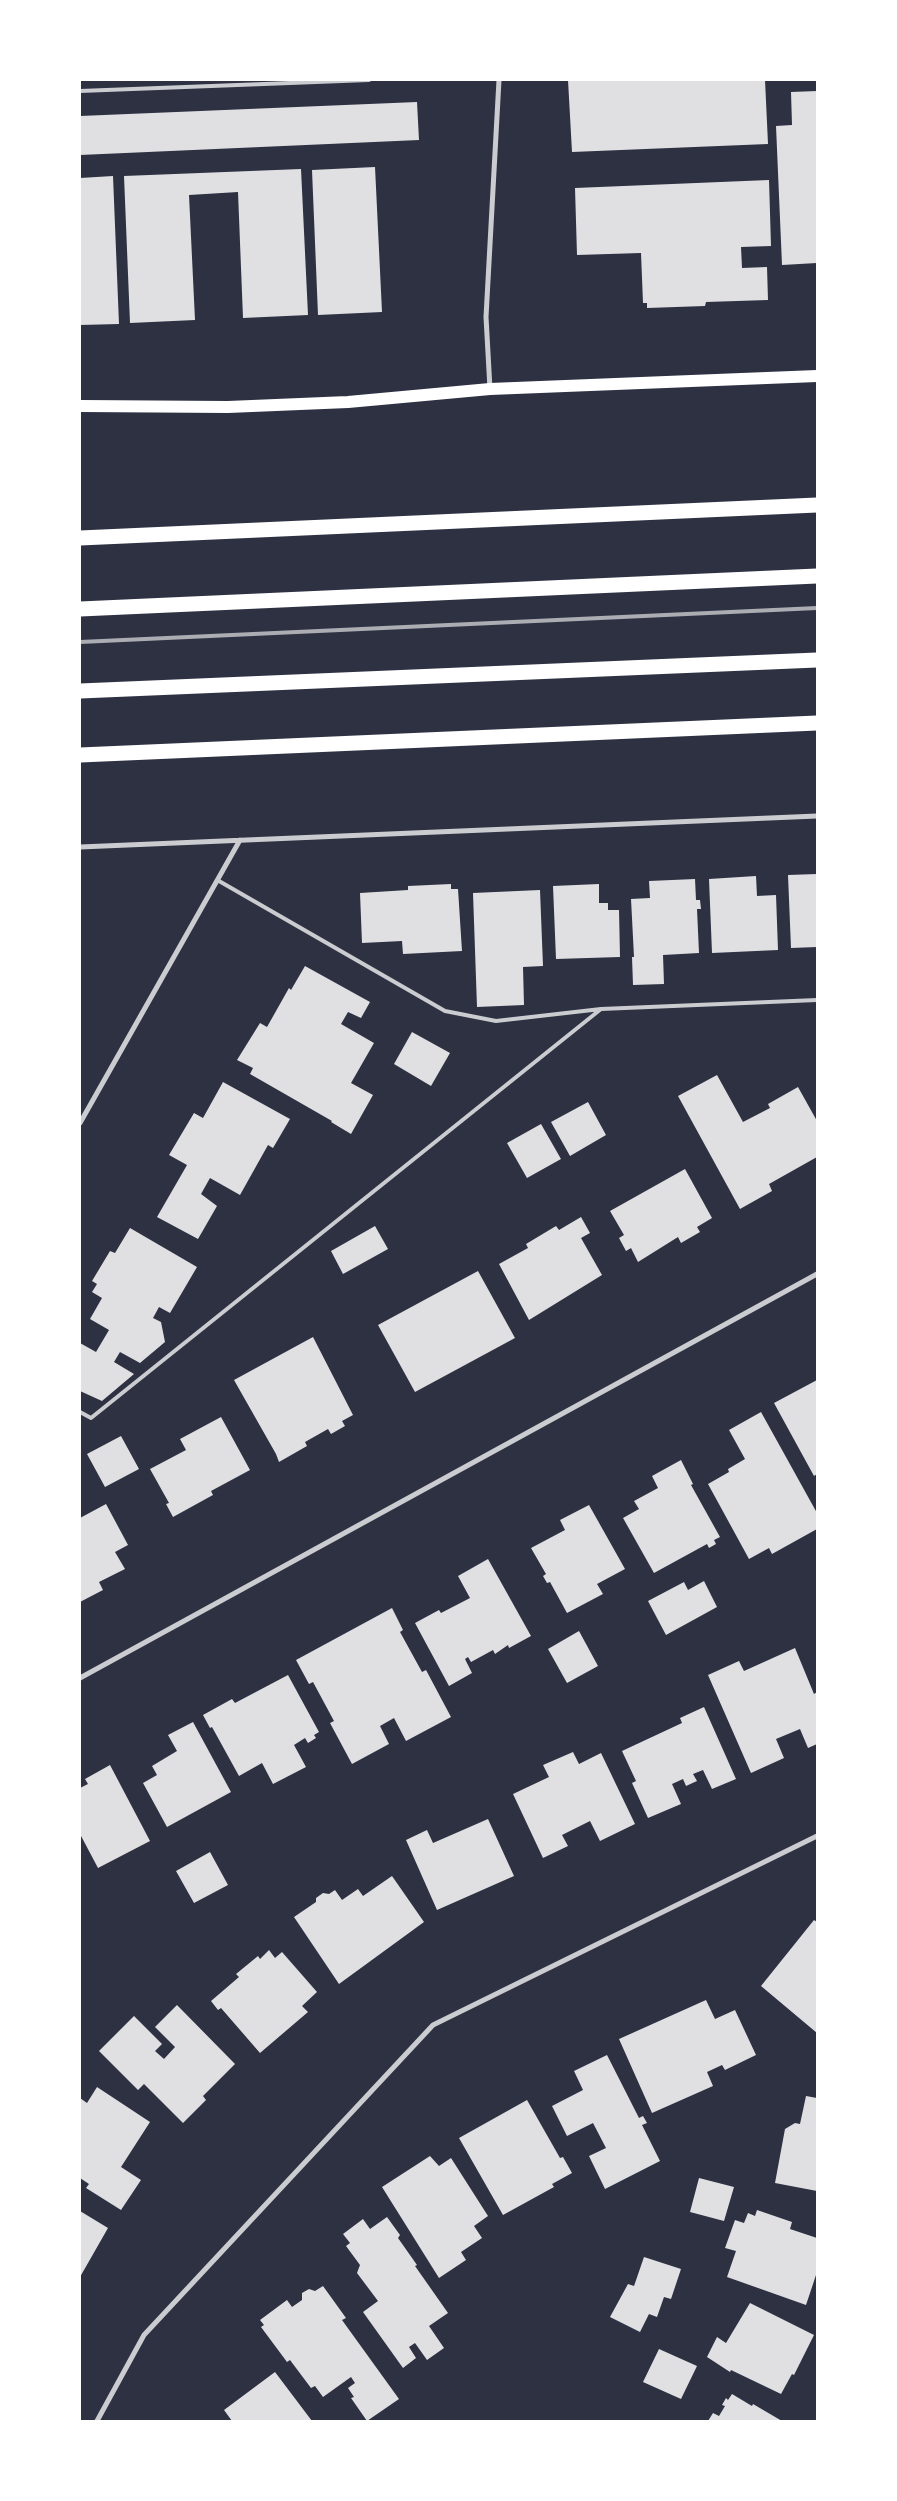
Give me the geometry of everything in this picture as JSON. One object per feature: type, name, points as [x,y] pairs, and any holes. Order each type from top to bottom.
[{"type":"highway","points":[[80,538],[817,505]]},
{"type":"highway","points":[[80,609],[817,576]]},
{"type":"highway","points":[[80,691],[817,660]]},
{"type":"highway","points":[[80,755],[817,724]]},
{"type":"main road","points":[[80,406],[228,407],[348,402],[490,389],[817,376]]},
{"type":"street","points":[[490,389],[486,317],[499,80]]},
{"type":"street","points":[[80,847],[817,816]]},
{"type":"street","points":[[80,1123],[219,881],[240,840]]},
{"type":"street","points":[[80,1678],[817,1274]]},
{"type":"street","points":[[97,2421],[144,2335],[433,2025],[817,1836]]},
{"type":"lane","points":[[80,91],[369,80]]},
{"type":"lane","points":[[219,881],[445,1011],[496,1021],[600,1009],[817,1000]]},
{"type":"lane","points":[[80,1412],[91,1418],[600,1009]]},
{"type":"building","points":[[568,80],[765,80],[768,144],[572,152]]},
{"type":"building","points":[[817,91],[817,263],[782,265],[776,126],[792,125],[791,92]]},
{"type":"building","points":[[417,102],[419,140],[80,155],[80,116]]},
{"type":"building","points":[[375,167],[382,312],[318,315],[312,170]]},
{"type":"building","points":[[301,169],[308,315],[243,318],[238,192],[189,195],[195,320],[130,323],[124,176]]},
{"type":"building","points":[[113,176],[119,324],[80,325],[80,178]]},
{"type":"building","points":[[769,180],[771,246],[741,247],[742,268],[767,267],[768,300],[706,302],[705,306],[647,308],[647,303],[643,303],[641,253],[577,255],[575,188]]},
{"type":"building","points":[[817,874],[817,947],[791,948],[788,875]]},
{"type":"building","points":[[756,876],[757,896],[776,895],[778,950],[712,953],[709,879]]},
{"type":"building","points":[[695,879],[696,900],[700,900],[701,909],[697,909],[699,953],[663,955],[664,984],[633,985],[632,957],[634,957],[631,899],[650,898],[649,881]]},
{"type":"building","points":[[451,884],[451,889],[458,889],[462,951],[403,954],[402,941],[362,943],[360,893],[408,890],[408,886]]},
{"type":"building","points":[[599,884],[599,903],[608,903],[608,910],[619,910],[620,957],[556,959],[553,886]]},
{"type":"building","points":[[540,890],[543,966],[523,967],[524,1005],[477,1007],[473,893]]},
{"type":"building","points":[[305,966],[370,1002],[361,1018],[348,1012],[341,1024],[374,1043],[351,1083],[373,1095],[351,1134],[250,1074],[253,1068],[237,1060],[260,1023],[267,1027],[289,988],[291,990]]},
{"type":"building","points":[[412,1032],[450,1053],[431,1086],[394,1064]]},
{"type":"building","points":[[717,1075],[743,1122],[770,1108],[768,1104],[798,1087],[817,1121],[817,1157],[769,1184],[772,1191],[740,1209],[678,1096]]},
{"type":"building","points":[[223,1082],[290,1119],[273,1148],[268,1145],[240,1195],[210,1178],[201,1194],[217,1206],[198,1239],[157,1217],[187,1165],[169,1155],[194,1113],[203,1118]]},
{"type":"building","points":[[588,1102],[606,1135],[570,1156],[551,1122]]},
{"type":"building","points":[[541,1124],[561,1159],[527,1178],[507,1143]]},
{"type":"building","points":[[685,1169],[712,1218],[697,1227],[700,1232],[681,1243],[678,1237],[638,1262],[631,1248],[626,1251],[619,1238],[624,1235],[610,1211]]},
{"type":"building","points":[[581,1217],[590,1233],[581,1238],[602,1275],[529,1320],[499,1264],[528,1248],[526,1244],[556,1226],[559,1230]]},
{"type":"building","points":[[375,1226],[388,1249],[343,1274],[331,1251]]},
{"type":"building","points":[[130,1228],[197,1267],[170,1313],[159,1307],[153,1318],[161,1322],[165,1342],[140,1363],[120,1352],[114,1362],[134,1374],[102,1401],[80,1391],[80,1343],[96,1352],[109,1330],[90,1319],[102,1298],[92,1292],[97,1284],[92,1281],[110,1251],[115,1253]]},
{"type":"building","points":[[478,1271],[515,1338],[415,1392],[378,1325]]},
{"type":"building","points":[[313,1337],[353,1415],[342,1421],[345,1426],[331,1434],[328,1429],[305,1442],[307,1446],[279,1462],[234,1380]]},
{"type":"building","points":[[817,1380],[817,1474],[814,1476],[774,1403]]},
{"type":"building","points":[[761,1412],[817,1513],[817,1529],[772,1554],[769,1548],[749,1559],[708,1484],[729,1472],[728,1469],[745,1459],[729,1430]]},
{"type":"building","points":[[221,1417],[250,1470],[211,1491],[213,1495],[173,1517],[166,1504],[169,1503],[150,1469],[186,1450],[180,1439]]},
{"type":"building","points":[[121,1436],[139,1469],[105,1487],[87,1454]]},
{"type":"building","points":[[681,1460],[693,1484],[691,1485],[720,1537],[714,1540],[716,1544],[709,1548],[707,1544],[654,1573],[623,1518],[639,1509],[634,1501],[658,1488],[652,1476]]},
{"type":"building","points":[[106,1504],[128,1545],[115,1552],[125,1569],[99,1582],[103,1590],[80,1602],[80,1518]]},
{"type":"building","points":[[589,1505],[625,1569],[597,1584],[603,1594],[567,1613],[550,1582],[547,1583],[543,1576],[546,1574],[531,1548],[565,1530],[560,1520]]},
{"type":"building","points":[[488,1559],[531,1636],[509,1648],[508,1645],[495,1654],[493,1650],[471,1662],[468,1657],[465,1659],[472,1673],[449,1686],[415,1623],[439,1610],[441,1613],[470,1598],[458,1576]]},
{"type":"building","points":[[704,1581],[717,1607],[666,1635],[648,1601],[684,1582],[688,1590]]},
{"type":"building","points":[[392,1608],[403,1630],[400,1632],[422,1672],[426,1670],[451,1717],[406,1741],[394,1718],[380,1726],[389,1744],[352,1764],[330,1723],[334,1721],[313,1682],[309,1684],[296,1660]]},
{"type":"building","points":[[579,1631],[598,1666],[567,1683],[548,1649]]},
{"type":"building","points":[[795,1648],[814,1694],[817,1692],[817,1744],[808,1748],[800,1729],[776,1739],[784,1758],[751,1773],[708,1675],[739,1661],[744,1671]]},
{"type":"building","points":[[288,1675],[319,1732],[314,1735],[316,1738],[308,1743],[305,1738],[294,1745],[306,1767],[273,1784],[262,1763],[239,1776],[212,1727],[210,1728],[203,1715],[232,1699],[235,1703]]},
{"type":"building","points":[[704,1707],[736,1779],[712,1789],[703,1770],[693,1774],[697,1781],[686,1786],[683,1779],[672,1784],[681,1804],[648,1818],[632,1783],[636,1781],[622,1751],[682,1723],[680,1718]]},
{"type":"building","points":[[193,1722],[231,1792],[167,1827],[143,1783],[157,1775],[152,1766],[177,1751],[168,1735]]},
{"type":"building","points":[[573,1752],[579,1764],[601,1753],[635,1824],[600,1841],[590,1821],[562,1835],[568,1846],[543,1858],[513,1794],[549,1777],[543,1765]]},
{"type":"building","points":[[110,1765],[150,1841],[98,1868],[80,1834],[80,1788],[88,1784],[85,1779]]},
{"type":"building","points":[[488,1819],[514,1876],[437,1910],[406,1840],[427,1830],[433,1843]]},
{"type":"building","points":[[210,1852],[228,1885],[194,1903],[176,1871]]},
{"type":"building","points":[[392,1876],[424,1922],[339,1984],[294,1917],[316,1902],[316,1898],[323,1893],[329,1894],[335,1890],[342,1900],[358,1889],[363,1896]]},
{"type":"building","points":[[814,1920],[817,1922],[817,2033],[761,1986]]},
{"type":"building","points":[[269,1950],[275,1958],[282,1952],[317,1992],[302,2006],[308,2012],[260,2053],[221,2008],[218,2010],[211,2001],[239,1977],[236,1974],[258,1956],[260,1959]]},
{"type":"building","points":[[706,2000],[715,2019],[735,2010],[756,2055],[725,2070],[722,2065],[707,2072],[713,2086],[652,2113],[619,2039]]},
{"type":"building","points":[[177,2005],[235,2064],[203,2096],[206,2100],[183,2123],[144,2084],[138,2090],[99,2051],[134,2016],[162,2044],[155,2051],[164,2059],[175,2047],[155,2027]]},
{"type":"building","points":[[607,2055],[639,2118],[643,2116],[647,2123],[642,2125],[660,2161],[605,2189],[589,2156],[606,2148],[593,2123],[567,2136],[552,2106],[583,2090],[574,2071]]},
{"type":"building","points":[[97,2087],[150,2122],[121,2167],[141,2180],[121,2210],[86,2188],[89,2184],[80,2178],[80,2098],[87,2103]]},
{"type":"building","points":[[806,2096],[817,2098],[817,2191],[775,2183],[785,2129],[795,2123],[800,2124]]},
{"type":"building","points":[[527,2100],[560,2158],[563,2157],[572,2173],[552,2184],[554,2187],[503,2215],[459,2138]]},
{"type":"building","points":[[430,2156],[439,2166],[451,2158],[488,2216],[474,2226],[482,2238],[461,2252],[466,2260],[439,2278],[382,2187]]},
{"type":"building","points":[[699,2178],[734,2187],[724,2221],[690,2212]]},
{"type":"building","points":[[757,2210],[792,2222],[790,2229],[817,2238],[817,2272],[806,2305],[727,2277],[736,2251],[725,2248],[735,2220],[744,2223],[748,2213],[755,2216]]},
{"type":"building","points":[[80,2211],[108,2228],[80,2277]]},
{"type":"building","points":[[387,2217],[400,2235],[398,2238],[417,2265],[415,2266],[448,2313],[429,2326],[444,2348],[427,2360],[415,2343],[409,2347],[416,2358],[403,2368],[363,2312],[378,2301],[357,2273],[360,2265],[346,2246],[350,2243],[343,2234],[363,2219],[370,2229]]},
{"type":"building","points":[[644,2257],[681,2269],[671,2299],[664,2297],[657,2317],[649,2314],[640,2332],[610,2317],[628,2284],[634,2286]]},
{"type":"building","points":[[323,2286],[346,2318],[342,2320],[399,2399],[367,2421],[351,2398],[354,2397],[348,2388],[355,2383],[351,2377],[323,2397],[315,2386],[311,2388],[290,2360],[287,2362],[261,2327],[264,2325],[260,2320],[287,2300],[292,2307],[302,2300],[302,2293],[309,2289],[315,2291]]},
{"type":"building","points":[[750,2303],[814,2335],[794,2375],[792,2374],[781,2394],[731,2370],[730,2372],[707,2357],[717,2337],[726,2343]]},
{"type":"building","points":[[659,2349],[697,2366],[681,2399],[643,2382]]},
{"type":"building","points":[[275,2372],[312,2421],[232,2421],[224,2410]]},
{"type":"building","points":[[732,2394],[782,2421],[708,2421],[713,2413],[719,2416],[725,2406],[722,2405],[726,2398],[728,2400]]},
{"type":"railway","points":[[80,642],[817,608]]}]
